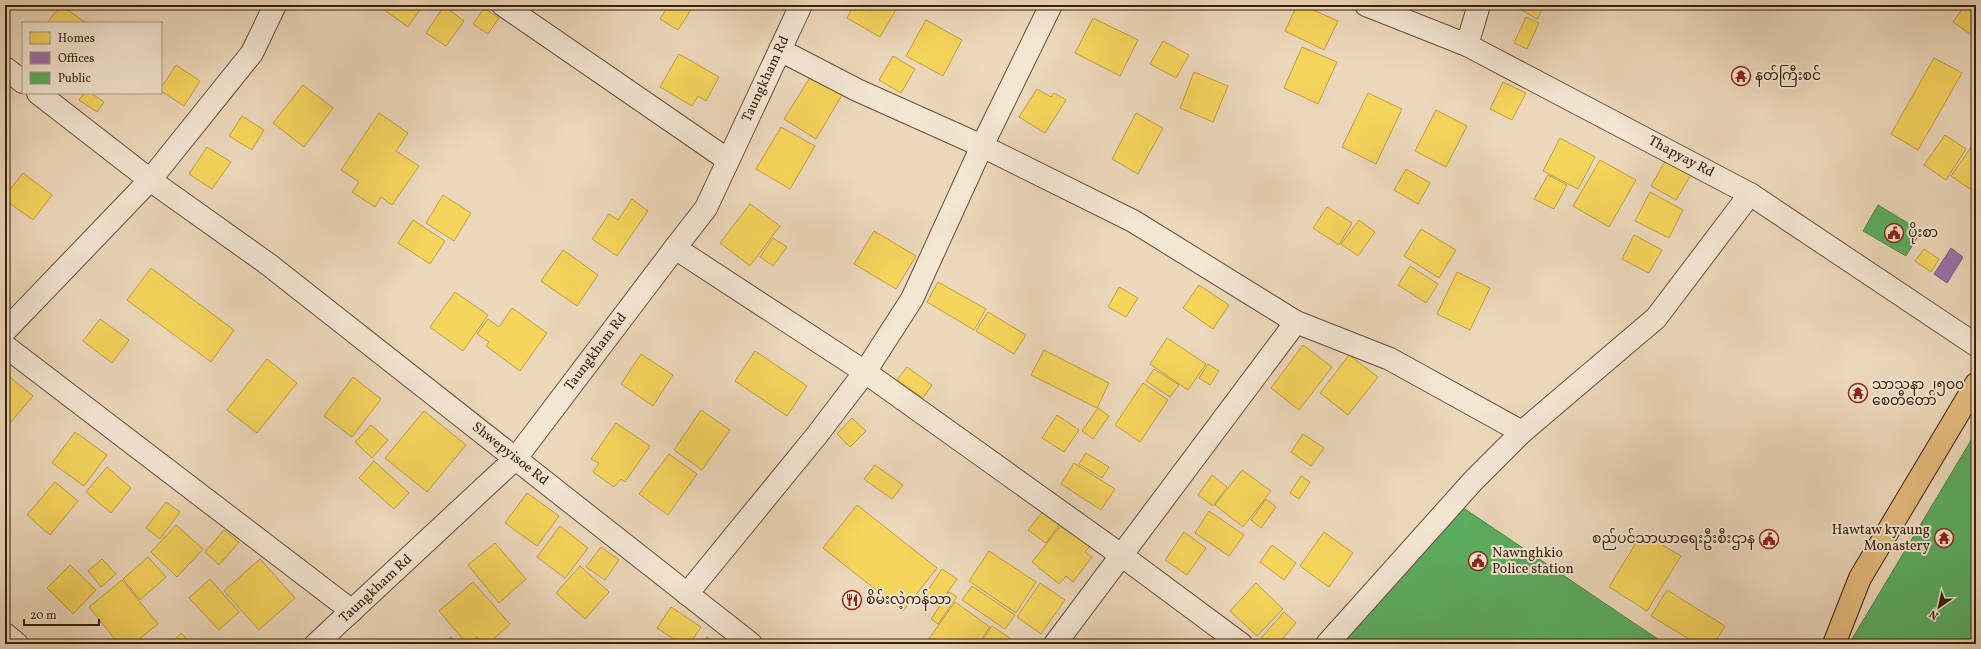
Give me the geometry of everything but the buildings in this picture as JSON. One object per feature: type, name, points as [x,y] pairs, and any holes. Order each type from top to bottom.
[{"type":"highway","points":[[1834,644],[1860,578],[1976,384]]},
{"type":"street","points":[[5,331],[150,180],[252,53],[275,5]]},
{"type":"street","points":[[503,5],[728,160]]},
{"type":"street","name":"Taungkham Rd","points":[[316,644],[516,458],[706,208],[801,5]]},
{"type":"street","points":[[687,594],[817,435],[865,372],[912,299],[982,146],[1051,5]]},
{"type":"street","name":"Thapyay Rd","points":[[1366,5],[1467,45],[1750,194],[1976,345]]},
{"type":"street","points":[[1467,45],[1479,5]]},
{"type":"street","points":[[780,50],[857,90],[982,146],[1133,221],[1296,322],[1390,359],[1522,432]]},
{"type":"street","points":[[5,68],[22,81]]},
{"type":"street","name":"Shwepyisoe Rd","points":[[39,94],[150,180],[268,264],[751,644]]},
{"type":"street","points":[[1327,644],[1473,481],[1522,432],[1656,318],[1750,194]]},
{"type":"street","points":[[675,248],[865,372],[1121,555],[1241,644]]},
{"type":"street","points":[[1055,644],[1296,322]]},
{"type":"street","points":[[5,346],[352,611]]},
{"type":"street","points":[[5,634],[17,644]]},
{"type":"place","name":"နတ်ကြီးစင်","points":[[1741,76]]},
{"type":"place","name":"ပိုးစာ","points":[[1894,233]]},
{"type":"place","name":"သာသနာ ၂၅၀၀ စေတီတော်","points":[[1858,393]]},
{"type":"place","name":"Hawtaw kyaung Monastery","points":[[1944,538]]},
{"type":"place","name":"စည်ပင်သာယာရေးဦးစီးဌာန","points":[[1769,539]]},
{"type":"place","name":"Nawnghkio Police station","points":[[1478,561]]},
{"type":"place","name":"စိမ်းလဲ့ကန်သာ","points":[[852,600]]}]
